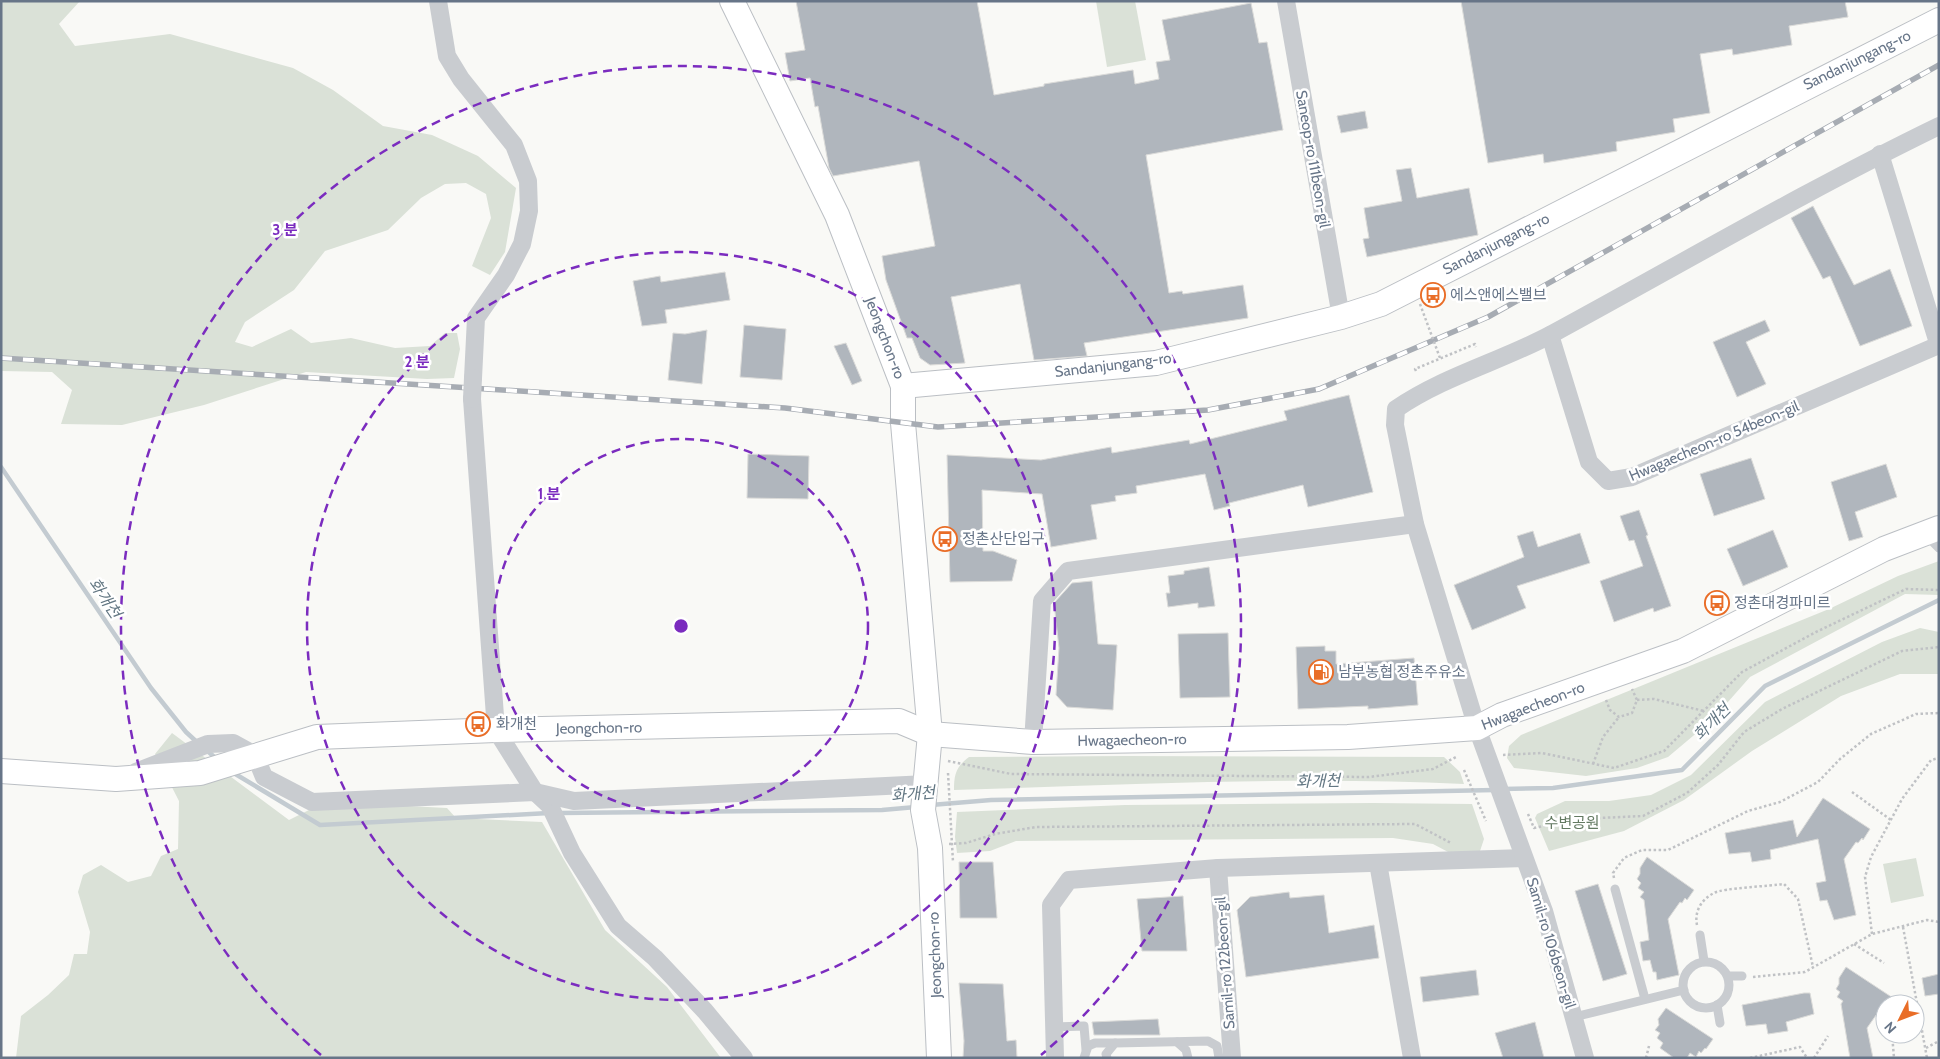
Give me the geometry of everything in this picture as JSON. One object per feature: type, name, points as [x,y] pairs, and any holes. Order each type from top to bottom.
[{"type":"main road","name":"Jeongchon-ro","points":[[732,1],[837,215],[903,386],[904,432],[930,734],[938,766],[925,796],[941,845],[939,1058]]},
{"type":"main road","name":"Sandanjungang-ro","points":[[903,386],[1156,363],[1341,318],[1381,304],[1939,20]]},
{"type":"main road","name":"Hwagaecheon-ro","points":[[930,734],[1033,742],[1480,736],[1502,715],[1683,651],[1884,549],[1934,537]]},
{"type":"main road","name":"Jeongchon-ro","points":[[1,772],[116,779],[200,773],[317,737],[496,730],[899,721],[930,734]]},
{"type":"street","points":[[438,1],[447,56],[461,79],[514,145],[528,181],[529,211],[522,244],[506,274],[476,318],[472,399],[496,730],[535,792],[550,806],[572,853],[618,926],[674,978],[705,1011],[744,1058]]},
{"type":"street","name":"Saneop-ro 111beon-gil","points":[[1286,1],[1341,318]]},
{"type":"street","points":[[1480,736],[1415,524],[1395,426],[1396,410],[1417,395],[1550,335],[1880,154],[1939,126]]},
{"type":"street","points":[[1880,154],[1939,345]]},
{"type":"street","name":"Hwagaecheon-ro 54beon-gil","points":[[1550,335],[1589,462],[1608,481],[1632,477],[1939,345]]},
{"type":"street","points":[[1033,742],[1042,601],[1068,571],[1415,524]]},
{"type":"street","name":"Samil-ro 106beon-gil","points":[[1480,736],[1544,911],[1585,1058]]},
{"type":"street","points":[[116,779],[187,754],[208,744],[234,744],[264,777],[312,802],[535,792],[574,802],[925,796]]},
{"type":"street","points":[[1055,1058],[1051,905],[1069,880],[1218,868],[1524,858]]},
{"type":"street","points":[[1378,863],[1412,1058]]},
{"type":"street","name":"Samil-ro 122beon-gil","points":[[1218,868],[1232,1058]]},
{"type":"lane","points":[[1615,889],[1645,999]]},
{"type":"lane","points":[[1700,935],[1704,961]]},
{"type":"lane","points":[[1704,961],[1719,965],[1728,976],[1730,982],[1727,996],[1717,1005],[1710,1008],[1697,1006],[1686,997],[1683,982],[1690,968],[1704,961]]},
{"type":"lane","points":[[1728,976],[1742,976]]},
{"type":"lane","points":[[1574,1017],[1684,990]]},
{"type":"lane","points":[[1717,1005],[1720,1023]]},
{"type":"lane","points":[[1054,1027],[1084,1026],[1085,1054]]},
{"type":"lane","points":[[1188,1057],[1192,1048],[1200,1041]]},
{"type":"lane","points":[[1085,1054],[1088,1046],[1095,1043],[1208,1041],[1217,1046],[1218,1058]]},
{"type":"lane","points":[[1177,1042],[1186,1050],[1188,1057]]},
{"type":"lane","points":[[1107,1058],[1106,1054],[1115,1043]]},
{"type":"path","points":[[1420,304],[1440,358]]},
{"type":"path","points":[[1416,371],[1415,369],[1475,344],[1476,347]]},
{"type":"path","points":[[1503,754],[1542,753],[1614,768],[1664,751],[1742,672],[1816,632],[1906,589],[1939,590]]},
{"type":"path","points":[[1532,824],[1534,828],[1578,819],[1642,816],[1687,794],[1718,764],[1744,732],[1782,709],[1902,650],[1939,647]]},
{"type":"path","points":[[1593,764],[1603,737],[1619,716],[1632,713],[1637,700],[1631,685]]},
{"type":"path","points":[[1604,696],[1610,710],[1619,716]]},
{"type":"path","points":[[1637,700],[1654,699],[1704,710]]},
{"type":"path","points":[[1615,889],[1613,873],[1624,858],[1642,850],[1668,850],[1748,811],[1780,802],[1818,782],[1840,759],[1871,734],[1916,714],[1939,713]]},
{"type":"path","points":[[941,845],[950,834],[938,766],[954,761],[1011,774],[1369,777],[1433,769],[1456,757]]},
{"type":"path","points":[[1872,934],[1865,877],[1871,857],[1902,799],[1931,760],[1939,758]]},
{"type":"path","points":[[1464,770],[1486,821]]},
{"type":"path","points":[[1852,792],[1891,820]]},
{"type":"path","points":[[941,845],[966,843],[995,834],[1036,827],[1415,824],[1446,842],[1456,844]]},
{"type":"path","points":[[941,845],[953,862]]},
{"type":"path","points":[[1700,935],[1696,919],[1698,907],[1714,892],[1784,884],[1798,898],[1813,967]]},
{"type":"path","points":[[1742,976],[1766,977],[1805,972],[1872,934],[1927,920],[1939,922]]},
{"type":"path","points":[[1903,927],[1927,1058]]},
{"type":"path","points":[[1854,944],[1884,963]]},
{"type":"path","points":[[1814,1058],[1828,1036]]},
{"type":"path","points":[[1926,1048],[1939,1041]]},
{"type":"path","points":[[1893,1044],[1894,1058]]},
{"type":"path","points":[[1646,1058],[1649,1046]]},
{"type":"path","points":[[1750,1058],[1800,1047],[1807,1058]]},
{"type":"green space","points":[[1,1],[80,1],[59,24],[75,46],[170,34],[293,68],[333,90],[383,126],[432,135],[478,156],[516,188],[505,252],[490,275],[472,266],[491,218],[486,194],[466,183],[445,184],[421,198],[388,230],[325,251],[294,290],[245,322],[235,342],[252,347],[291,329],[311,343],[351,338],[395,348],[430,346],[445,333],[457,333],[460,349],[454,378],[427,379],[306,372],[204,405],[122,425],[61,424],[72,390],[52,372],[1,371]]},
{"type":"green space","points":[[1096,1],[1135,1],[1146,60],[1107,67]]},
{"type":"green space","points":[[1939,561],[1939,595],[1905,594],[1750,677],[1712,720],[1668,757],[1637,768],[1586,776],[1514,768],[1507,758],[1509,746],[1521,735],[1829,609],[1898,576]]},
{"type":"green space","name":"수변공원","points":[[1920,628],[1939,632],[1939,674],[1900,674],[1841,696],[1752,751],[1684,800],[1624,831],[1549,851],[1535,818],[1537,814],[1565,801],[1609,801],[1651,795],[1691,775],[1765,702],[1882,642]]},
{"type":"green space","points":[[172,733],[289,820],[317,806],[350,803],[447,808],[456,818],[542,822],[605,930],[667,987],[721,1058],[16,1058],[21,1016],[48,995],[69,975],[74,954],[87,954],[90,932],[78,892],[83,875],[101,865],[128,882],[151,876],[161,856],[178,849],[179,801],[155,754]]},
{"type":"green space","points":[[969,757],[1444,757],[1460,772],[1464,784],[1273,781],[954,790],[957,771],[961,764]]},
{"type":"green space","points":[[1472,804],[1484,839],[1479,854],[1450,853],[1433,844],[1393,838],[1016,841],[990,851],[957,853],[955,837],[957,812],[1125,805]]},
{"type":"green space","points":[[1916,858],[1924,896],[1891,903],[1883,864]]},
{"type":"building","points":[[796,1],[977,1],[994,95],[1044,86],[1044,84],[1133,70],[1135,84],[1159,79],[1156,62],[1170,60],[1162,20],[1251,3],[1259,43],[1267,42],[1283,130],[1146,155],[1169,293],[1182,291],[1183,294],[1243,285],[1248,318],[1084,343],[1087,356],[1034,360],[1020,284],[951,297],[965,363],[930,365],[920,358],[912,338],[907,338],[886,280],[882,256],[935,246],[919,161],[833,176],[829,168],[818,106],[815,107],[810,78],[790,81],[785,53],[805,50]]},
{"type":"building","points":[[1461,1],[1845,1],[1848,17],[1789,26],[1792,45],[1733,55],[1732,49],[1700,54],[1710,113],[1673,119],[1675,132],[1616,142],[1617,151],[1544,163],[1543,154],[1488,163]]},
{"type":"building","points":[[1365,111],[1368,128],[1341,133],[1337,116]]},
{"type":"building","points":[[1411,168],[1417,198],[1469,188],[1478,235],[1367,257],[1363,239],[1369,238],[1364,208],[1402,201],[1396,170]]},
{"type":"building","points":[[1813,206],[1854,285],[1890,269],[1912,326],[1860,346],[1830,276],[1823,279],[1791,218]]},
{"type":"building","points":[[725,272],[730,300],[665,310],[667,323],[642,326],[633,281],[660,276],[661,282]]},
{"type":"building","points":[[1765,320],[1770,331],[1746,342],[1766,384],[1737,397],[1713,342]]},
{"type":"building","points":[[744,325],[786,329],[782,380],[740,377]]},
{"type":"building","points":[[707,330],[702,384],[668,380],[673,333],[685,334]]},
{"type":"building","points":[[846,343],[862,381],[852,385],[834,346]]},
{"type":"building","points":[[1349,395],[1373,492],[1308,507],[1303,485],[1229,503],[1230,506],[1214,510],[1205,474],[1136,486],[1137,493],[1115,496],[1116,501],[1091,505],[1097,539],[1051,547],[1042,494],[982,490],[983,551],[993,551],[1017,560],[1012,581],[950,582],[947,455],[1041,460],[1111,447],[1112,453],[1189,440],[1190,444],[1287,420],[1284,411]]},
{"type":"building","points":[[748,454],[809,456],[808,499],[747,498]]},
{"type":"building","points":[[1751,458],[1765,499],[1714,516],[1700,474]]},
{"type":"building","points":[[1886,464],[1897,497],[1855,512],[1863,537],[1849,541],[1831,482]]},
{"type":"building","points":[[1639,510],[1648,535],[1646,536],[1671,606],[1654,612],[1653,608],[1614,622],[1600,581],[1643,566],[1634,540],[1629,541],[1620,516]]},
{"type":"building","points":[[1773,530],[1788,567],[1743,586],[1727,549]]},
{"type":"building","points":[[1533,531],[1538,547],[1580,533],[1590,563],[1517,586],[1526,608],[1472,630],[1454,585],[1524,557],[1517,536]]},
{"type":"building","points":[[1209,567],[1215,606],[1198,608],[1198,603],[1168,607],[1166,593],[1170,593],[1168,576]]},
{"type":"building","points":[[1092,581],[1098,644],[1117,645],[1113,710],[1067,707],[1056,695],[1059,648],[1054,603],[1072,583]]},
{"type":"building","points":[[1228,633],[1230,697],[1180,698],[1178,634]]},
{"type":"building","points":[[1325,646],[1325,651],[1336,651],[1336,664],[1414,658],[1418,705],[1368,709],[1368,706],[1298,709],[1296,647]]},
{"type":"building","points":[[1823,798],[1870,829],[1863,840],[1862,838],[1858,843],[1856,842],[1844,859],[1856,915],[1834,920],[1827,900],[1820,901],[1816,883],[1826,881],[1818,839],[1770,850],[1771,859],[1752,862],[1750,852],[1729,854],[1725,833],[1793,820],[1797,837]]},
{"type":"building","points":[[1647,857],[1694,890],[1687,900],[1685,898],[1682,903],[1680,902],[1668,919],[1679,975],[1657,980],[1656,972],[1653,972],[1650,960],[1643,961],[1640,942],[1649,940],[1644,900],[1640,897],[1644,892],[1638,888],[1641,883],[1637,879],[1640,874],[1640,868]]},
{"type":"building","points":[[959,862],[993,862],[997,918],[960,918]]},
{"type":"building","points":[[1598,884],[1627,974],[1603,981],[1575,891]]},
{"type":"building","points":[[1289,892],[1290,898],[1324,895],[1329,933],[1374,925],[1379,958],[1246,977],[1237,910],[1250,897]]},
{"type":"building","points":[[1183,896],[1187,951],[1142,951],[1137,899]]},
{"type":"building","points":[[1846,967],[1887,994],[1875,994],[1875,1017],[1867,1028],[1873,1058],[1850,1058],[1841,1004],[1843,1001],[1837,997],[1840,992],[1836,989],[1839,984],[1839,978]]},
{"type":"building","points":[[1476,970],[1479,995],[1423,1002],[1420,977]]},
{"type":"building","points":[[1939,974],[1939,994],[1925,996],[1922,978]]},
{"type":"building","points":[[959,983],[1003,984],[1007,1041],[1016,1040],[1017,1058],[963,1058],[964,1041]]},
{"type":"building","points":[[1810,993],[1814,1014],[1786,1022],[1788,1031],[1768,1034],[1766,1024],[1746,1026],[1742,1005]]},
{"type":"building","points":[[1666,1008],[1713,1039],[1706,1049],[1701,1053],[1699,1051],[1696,1057],[1690,1053],[1687,1058],[1674,1058],[1660,1048],[1663,1043],[1657,1038],[1660,1033],[1655,1030],[1659,1025],[1658,1019]]},
{"type":"building","points":[[1158,1019],[1160,1035],[1094,1035],[1092,1022]]},
{"type":"building","points":[[1535,1022],[1544,1058],[1503,1058],[1495,1033]]},
{"type":"waterway","name":"화개천","points":[[1,467],[151,688],[186,732],[199,744]]},
{"type":"waterway","name":"화개천","points":[[1503,789],[1553,788],[1682,770],[1765,686],[1939,600]]},
{"type":"waterway","name":"화개천","points":[[205,749],[218,760]]},
{"type":"waterway","name":"화개천","points":[[232,772],[320,825],[549,813]]},
{"type":"waterway","name":"화개천","points":[[931,805],[991,800],[1495,790]]},
{"type":"waterway","name":"화개천","points":[[559,813],[882,810],[916,807]]},
{"type":"railway","points":[[1,358],[785,408],[938,427],[1208,410],[1319,389],[1488,317],[1939,65]]},
{"type":"place","name":"에스앤에스밸브","points":[[1433,295]]},
{"type":"place","name":"정촌산단입구","points":[[945,539]]},
{"type":"place","name":"정촌대경파미르","points":[[1717,603]]},
{"type":"place","name":"남부농협 정촌주유소","points":[[1321,672]]},
{"type":"place","name":"화개천","points":[[478,724]]}]
